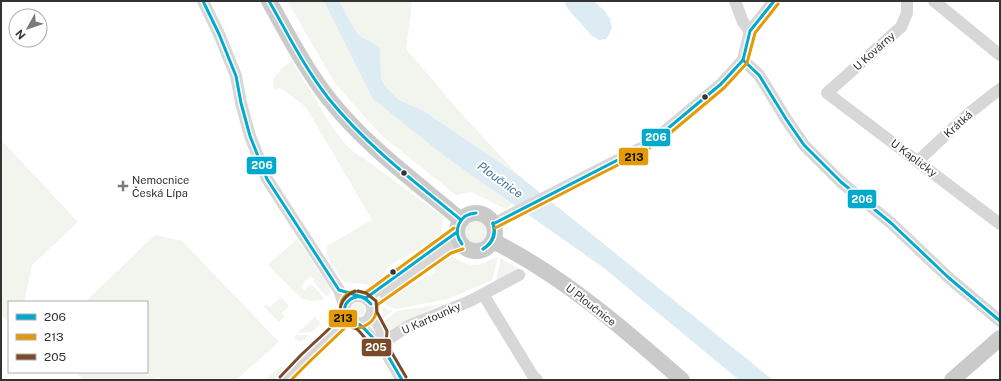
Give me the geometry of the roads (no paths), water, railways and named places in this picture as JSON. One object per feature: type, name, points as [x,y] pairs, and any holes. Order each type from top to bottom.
[{"type":"main road","points":[[269,1],[300,56],[329,99],[460,232],[472,251],[484,249],[493,240],[500,220],[478,213],[472,213],[466,216],[460,232]]},
{"type":"main road","name":"U Ploučnice","points":[[493,240],[537,265],[556,279],[648,350],[682,380]]},
{"type":"main road","points":[[952,380],[1000,338]]},
{"type":"main road","points":[[648,350],[667,380]]},
{"type":"street","points":[[204,1],[236,76],[241,103],[250,136],[267,180],[339,290],[346,312],[354,323],[364,322],[369,318],[366,303]]},
{"type":"street","points":[[735,1],[743,22],[750,31]]},
{"type":"street","points":[[500,220],[643,147],[666,130],[721,84],[743,60],[750,31],[774,1]]},
{"type":"street","name":"U Kovárny","points":[[827,93],[901,27],[907,13],[907,1]]},
{"type":"street","points":[[934,1],[1000,55]]},
{"type":"street","points":[[743,60],[759,75],[804,145],[841,182],[890,222],[949,278],[1000,321]]},
{"type":"street","name":"Krátká","points":[[918,161],[968,114],[1000,89]]},
{"type":"street","name":"U Kapličky","points":[[827,93],[1000,224]]},
{"type":"street","points":[[284,380],[346,312],[349,300],[366,303],[418,272],[449,248],[460,232]]},
{"type":"street","name":"U Kartounky","points":[[381,344],[410,325],[470,301],[519,275]]},
{"type":"street","points":[[339,290],[366,303],[382,332],[381,344],[402,380]]},
{"type":"street","points":[[483,294],[533,376],[537,380]]},
{"type":"street","points":[[359,323],[375,342],[381,344]]},
{"type":"water","name":"Ploučnice","points":[[324,1],[339,1],[358,35],[380,47],[381,78],[385,86],[399,100],[424,111],[518,175],[773,380],[739,380],[604,268],[443,155],[373,99]]},
{"type":"water","points":[[566,1],[593,1],[604,10],[610,19],[612,28],[606,39],[599,40],[592,36],[569,10],[565,4]]},
{"type":"place","name":"Nemocnice Česká Lípa","points":[[123,186]]}]
